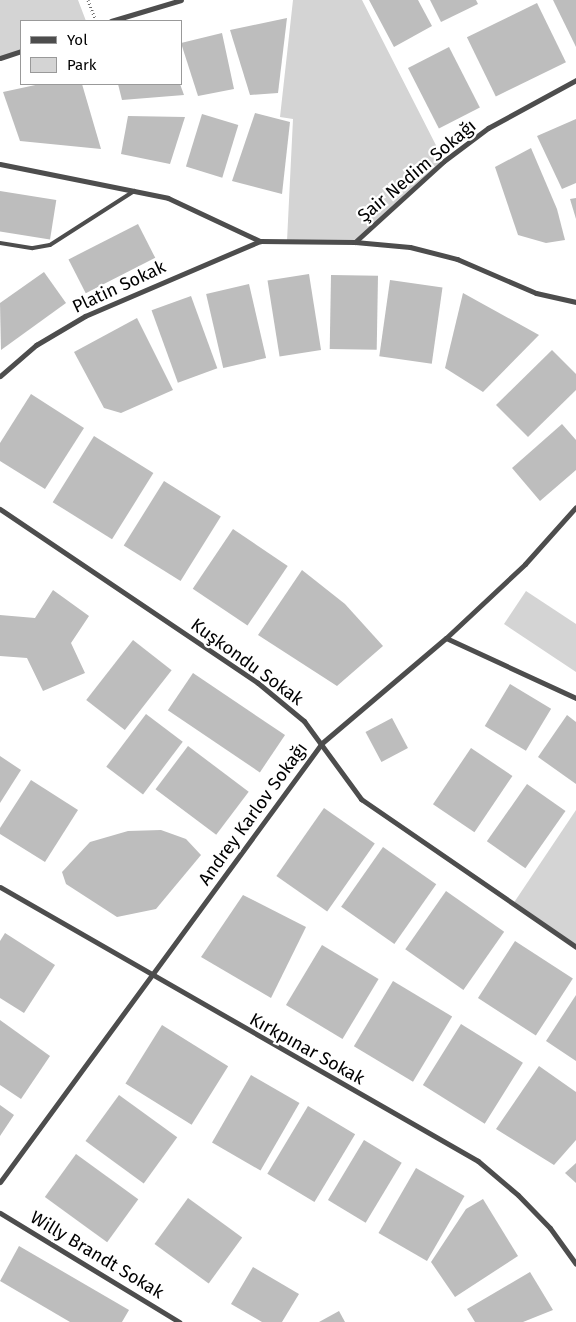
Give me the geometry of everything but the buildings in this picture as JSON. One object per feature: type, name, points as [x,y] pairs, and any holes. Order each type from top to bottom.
[{"type":"street","points":[[114,20],[181,0]]},
{"type":"street","points":[[0,58],[20,51]]},
{"type":"street","name":"Şair Nedim Sokağı","points":[[355,242],[444,161],[474,139],[532,102],[576,80]]},
{"type":"street","points":[[0,164],[168,198],[260,241],[355,242],[410,247],[457,260],[536,293],[576,302]]},
{"type":"street","name":"Platin Sokak","points":[[0,376],[36,346],[85,316],[260,241]]},
{"type":"street","name":"Andrey Karlov Sokağı","points":[[0,1182],[149,975],[322,743],[446,638],[525,564],[576,507]]},
{"type":"street","name":"Kuşkondu Sokak","points":[[0,509],[258,683],[304,721],[322,743],[361,799],[576,947]]},
{"type":"street","points":[[446,638],[576,698]]},
{"type":"street","name":"Kırkpınar Sokak","points":[[0,887],[149,975],[478,1161],[518,1195],[550,1228],[575,1260]]},
{"type":"street","name":"Willy Brandt Sokak","points":[[0,1213],[109,1276],[180,1322]]},
{"type":"lane","points":[[0,243],[33,248],[50,245],[134,191]]},
{"type":"path","points":[[88,0],[96,20]]},
{"type":"green space","points":[[0,0],[78,0],[86,20],[20,20],[20,51],[0,58]]},
{"type":"green space","points":[[293,0],[362,0],[444,161],[355,242],[287,241],[293,119],[280,117]]},
{"type":"green space","points":[[526,591],[576,624],[576,672],[504,624]]},
{"type":"green space","points":[[576,810],[576,947],[513,904]]}]
